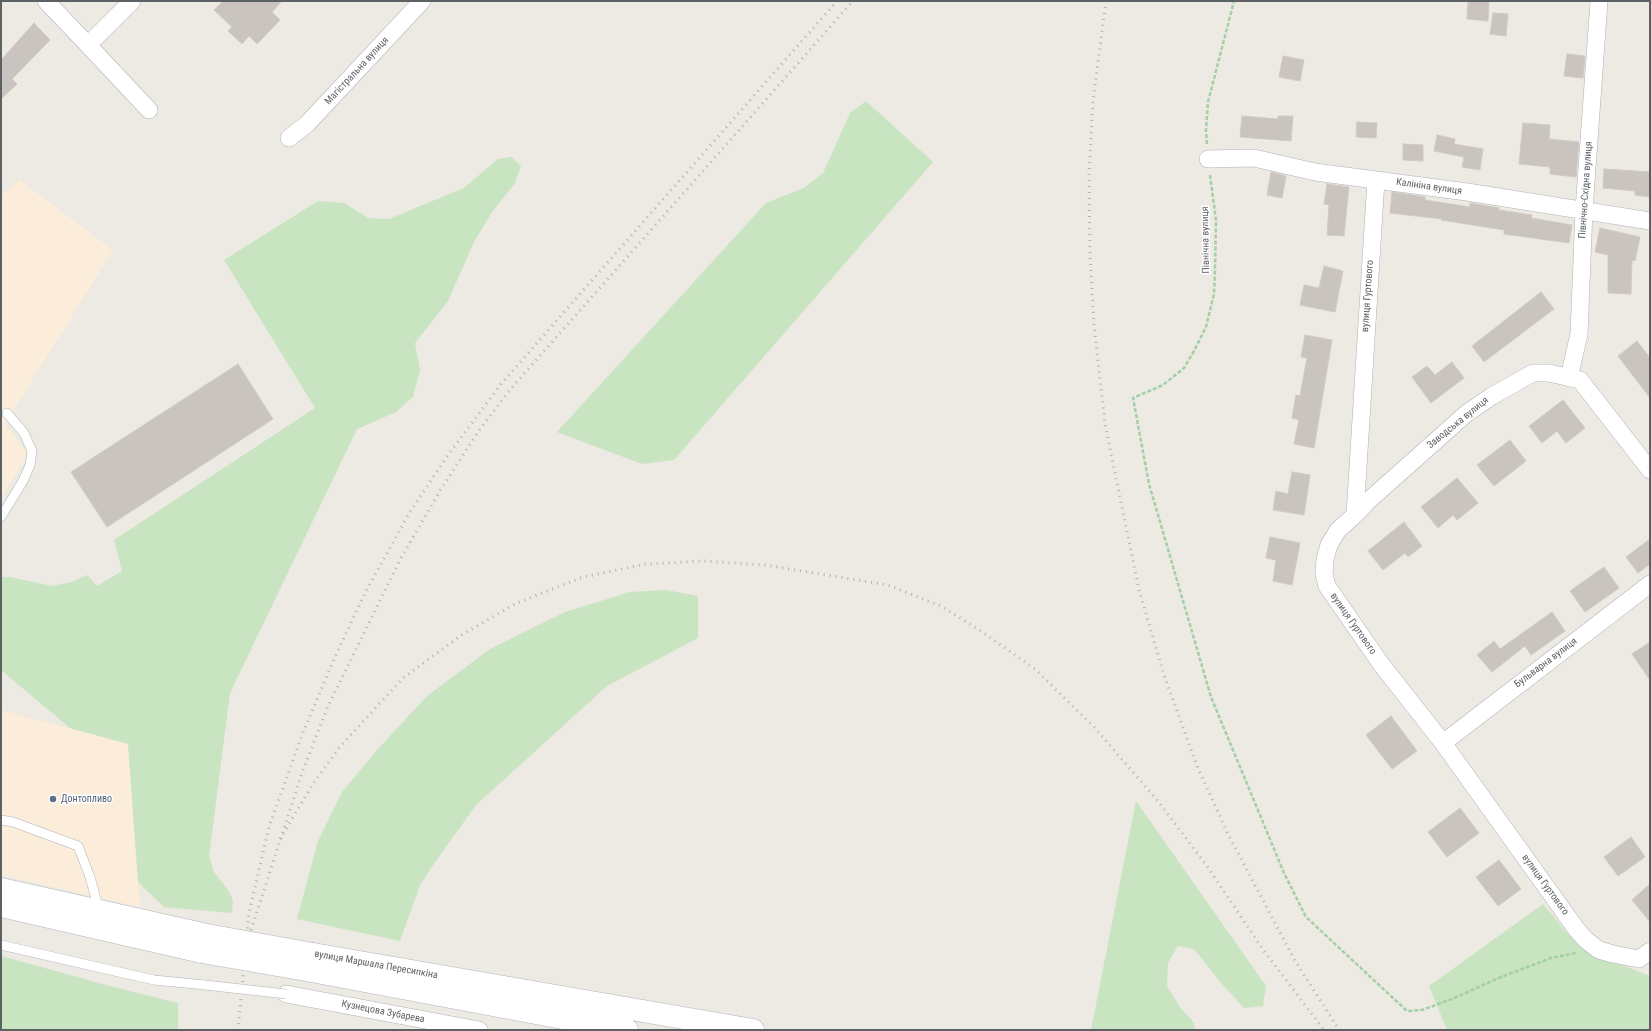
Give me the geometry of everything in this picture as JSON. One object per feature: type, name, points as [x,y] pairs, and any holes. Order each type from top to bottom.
[{"type":"main road","name":"вулиця Маршала Пересипкіна","points":[[1,889],[100,911],[204,943]]},
{"type":"main road","name":"вулиця Маршала Пересипкіна","points":[[1,906],[310,962],[753,1030]]},
{"type":"main road","name":"вулиця Маршала Пересипкіна","points":[[310,962],[627,1030]]},
{"type":"street","points":[[46,1],[149,110]]},
{"type":"street","points":[[88,45],[132,1]]},
{"type":"street","name":"Магістральна вулиця","points":[[290,138],[307,124],[422,1]]},
{"type":"street","name":"Північно-Східна вулиця","points":[[1575,379],[1579,334],[1584,210],[1599,1]]},
{"type":"street","name":"Калініна вулиця","points":[[1208,158],[1254,158],[1315,172],[1584,210],[1650,221]]},
{"type":"street","name":"вулиця Гуртового","points":[[1376,180],[1355,515],[1338,530],[1329,545],[1325,559],[1324,574],[1327,586],[1381,664],[1443,743],[1577,930],[1586,940],[1599,950],[1613,954],[1646,958]]},
{"type":"street","name":"Заводська вулиця","points":[[1355,515],[1367,502],[1467,413],[1492,396],[1533,373],[1548,373],[1575,379]]},
{"type":"street","points":[[1575,379],[1650,470]]},
{"type":"street","name":"Бульварна вулиця","points":[[1443,743],[1650,584]]},
{"type":"street","name":"Кузнецова Зубарева","points":[[286,994],[479,1030]]},
{"type":"lane","points":[[1,517],[24,481],[30,465],[32,451],[24,433],[7,413]]},
{"type":"lane","points":[[1,820],[13,822],[78,846],[90,877],[100,911]]},
{"type":"lane","points":[[1,945],[154,980],[286,994]]},
{"type":"path","name":"Північна вулиця","points":[[1234,1],[1208,102],[1206,130],[1216,220],[1214,294],[1206,327],[1184,368],[1163,385],[1133,398],[1149,484],[1210,697],[1284,873],[1306,916],[1407,1011],[1422,1010],[1452,999],[1501,977],[1551,958],[1599,950]]},
{"type":"shaded area","points":[[20,180],[113,250],[5,424],[28,454],[1,498],[1,196]]},
{"type":"shaded area","points":[[1,710],[128,744],[140,907],[1,875]]},
{"type":"green space","points":[[866,101],[933,162],[674,460],[642,464],[557,432],[766,203],[804,188],[823,173],[850,113]]},
{"type":"green space","points":[[512,157],[521,166],[515,183],[492,212],[474,242],[448,301],[415,343],[420,370],[413,397],[396,412],[357,429],[230,693],[209,856],[214,872],[228,890],[233,900],[232,913],[164,907],[138,882],[128,744],[70,728],[1,670],[1,577],[10,577],[52,586],[72,582],[87,575],[97,586],[122,571],[114,540],[315,408],[224,260],[318,201],[344,203],[368,218],[389,219],[464,188],[498,159]]},
{"type":"green space","points":[[666,590],[698,596],[698,638],[607,686],[476,805],[420,885],[400,941],[297,919],[318,841],[342,792],[378,749],[427,696],[490,649],[565,612],[630,592]]},
{"type":"green space","points":[[1136,801],[1266,986],[1263,1006],[1244,1008],[1194,949],[1178,946],[1168,963],[1167,986],[1179,1006],[1194,1023],[1195,1030],[1091,1030]]},
{"type":"green space","points":[[1543,904],[1569,935],[1602,957],[1650,976],[1650,1030],[1447,1030],[1429,986]]},
{"type":"green space","points":[[1,956],[178,1003],[178,1030],[1,1030]]},
{"type":"building","points":[[223,1],[282,1],[272,12],[280,20],[257,44],[249,36],[242,44],[228,31],[232,27],[214,10]]},
{"type":"building","points":[[1468,1],[1489,1],[1488,21],[1467,19]]},
{"type":"building","points":[[1493,13],[1508,14],[1506,36],[1490,34]]},
{"type":"building","points":[[34,23],[50,40],[12,79],[17,84],[1,99],[1,60]]},
{"type":"building","points":[[1567,54],[1585,56],[1583,78],[1564,76]]},
{"type":"building","points":[[1283,56],[1304,60],[1300,81],[1279,77]]},
{"type":"building","points":[[1242,116],[1278,119],[1278,116],[1293,116],[1291,141],[1240,137]]},
{"type":"building","points":[[1357,122],[1377,123],[1376,138],[1356,137]]},
{"type":"building","points":[[1523,123],[1550,125],[1549,139],[1579,142],[1576,177],[1550,174],[1550,167],[1519,164]]},
{"type":"building","points":[[1437,135],[1455,139],[1454,144],[1483,149],[1480,170],[1462,167],[1464,157],[1434,151]]},
{"type":"building","points":[[1403,144],[1423,145],[1423,161],[1403,160]]},
{"type":"building","points":[[1604,169],[1650,172],[1650,197],[1635,195],[1635,191],[1603,188]]},
{"type":"building","points":[[1271,172],[1286,176],[1282,198],[1267,195]]},
{"type":"building","points":[[1327,184],[1349,187],[1344,236],[1327,235],[1329,205],[1324,204]]},
{"type":"building","points":[[1392,192],[1425,197],[1425,200],[1470,207],[1470,203],[1499,208],[1499,210],[1532,215],[1531,218],[1572,225],[1569,243],[1504,234],[1504,230],[1441,220],[1442,219],[1390,213]]},
{"type":"building","points":[[1600,228],[1640,237],[1635,261],[1632,260],[1631,294],[1608,293],[1608,255],[1595,252]]},
{"type":"building","points":[[1324,266],[1343,271],[1335,312],[1300,305],[1304,285],[1319,288]]},
{"type":"building","points":[[1541,292],[1554,309],[1484,362],[1472,346]]},
{"type":"building","points":[[1305,335],[1332,340],[1314,448],[1294,444],[1299,420],[1292,418],[1296,395],[1300,396],[1307,358],[1301,357]]},
{"type":"building","points":[[1637,341],[1650,358],[1650,398],[1618,356]]},
{"type":"building","points":[[1452,362],[1464,378],[1431,403],[1412,377],[1427,366],[1435,375]]},
{"type":"building","points":[[238,364],[273,419],[107,527],[71,472]]},
{"type":"building","points":[[1563,400],[1585,428],[1566,443],[1557,431],[1542,443],[1529,426]]},
{"type":"building","points":[[1510,440],[1526,461],[1494,486],[1477,465]]},
{"type":"building","points":[[1292,472],[1310,475],[1304,515],[1273,510],[1276,491],[1288,494]]},
{"type":"building","points":[[1457,478],[1478,503],[1457,520],[1453,515],[1438,528],[1421,507]]},
{"type":"building","points":[[1404,522],[1422,546],[1408,557],[1405,553],[1383,570],[1368,551]]},
{"type":"building","points":[[1270,537],[1300,543],[1292,585],[1273,581],[1276,560],[1266,558]]},
{"type":"building","points":[[1650,539],[1650,564],[1638,573],[1626,557]]},
{"type":"building","points":[[1604,567],[1619,588],[1585,612],[1570,591]]},
{"type":"building","points":[[1552,612],[1565,631],[1531,655],[1525,646],[1492,672],[1477,655],[1494,641],[1500,649]]},
{"type":"building","points":[[1650,642],[1650,680],[1632,654]]},
{"type":"building","points":[[1391,716],[1417,751],[1392,769],[1366,735]]},
{"type":"building","points":[[1460,808],[1479,833],[1447,857],[1428,832]]},
{"type":"building","points":[[1631,837],[1645,857],[1618,876],[1604,857]]},
{"type":"building","points":[[1499,860],[1521,889],[1498,906],[1476,877]]},
{"type":"building","points":[[1650,884],[1650,922],[1632,900]]},
{"type":"railway","points":[[238,1030],[249,913],[269,827],[302,735],[334,659],[367,589],[410,512],[448,455],[501,384],[837,1]]},
{"type":"railway","points":[[251,930],[302,773],[328,706],[401,558],[441,489],[480,429],[509,391],[853,1]]},
{"type":"railway","points":[[1106,1],[1093,101],[1089,174],[1090,254],[1094,325],[1105,424],[1139,590],[1164,675],[1197,766],[1227,832],[1294,959],[1339,1030]]},
{"type":"railway","points":[[280,839],[313,784],[338,749],[403,678],[463,634],[517,603],[583,577],[646,564],[704,561],[765,565],[888,585],[941,606],[981,631],[1036,670],[1094,727],[1157,800],[1207,866],[1264,951],[1324,1030]]},
{"type":"place","name":"Донтопливо","points":[[53,799]]}]
